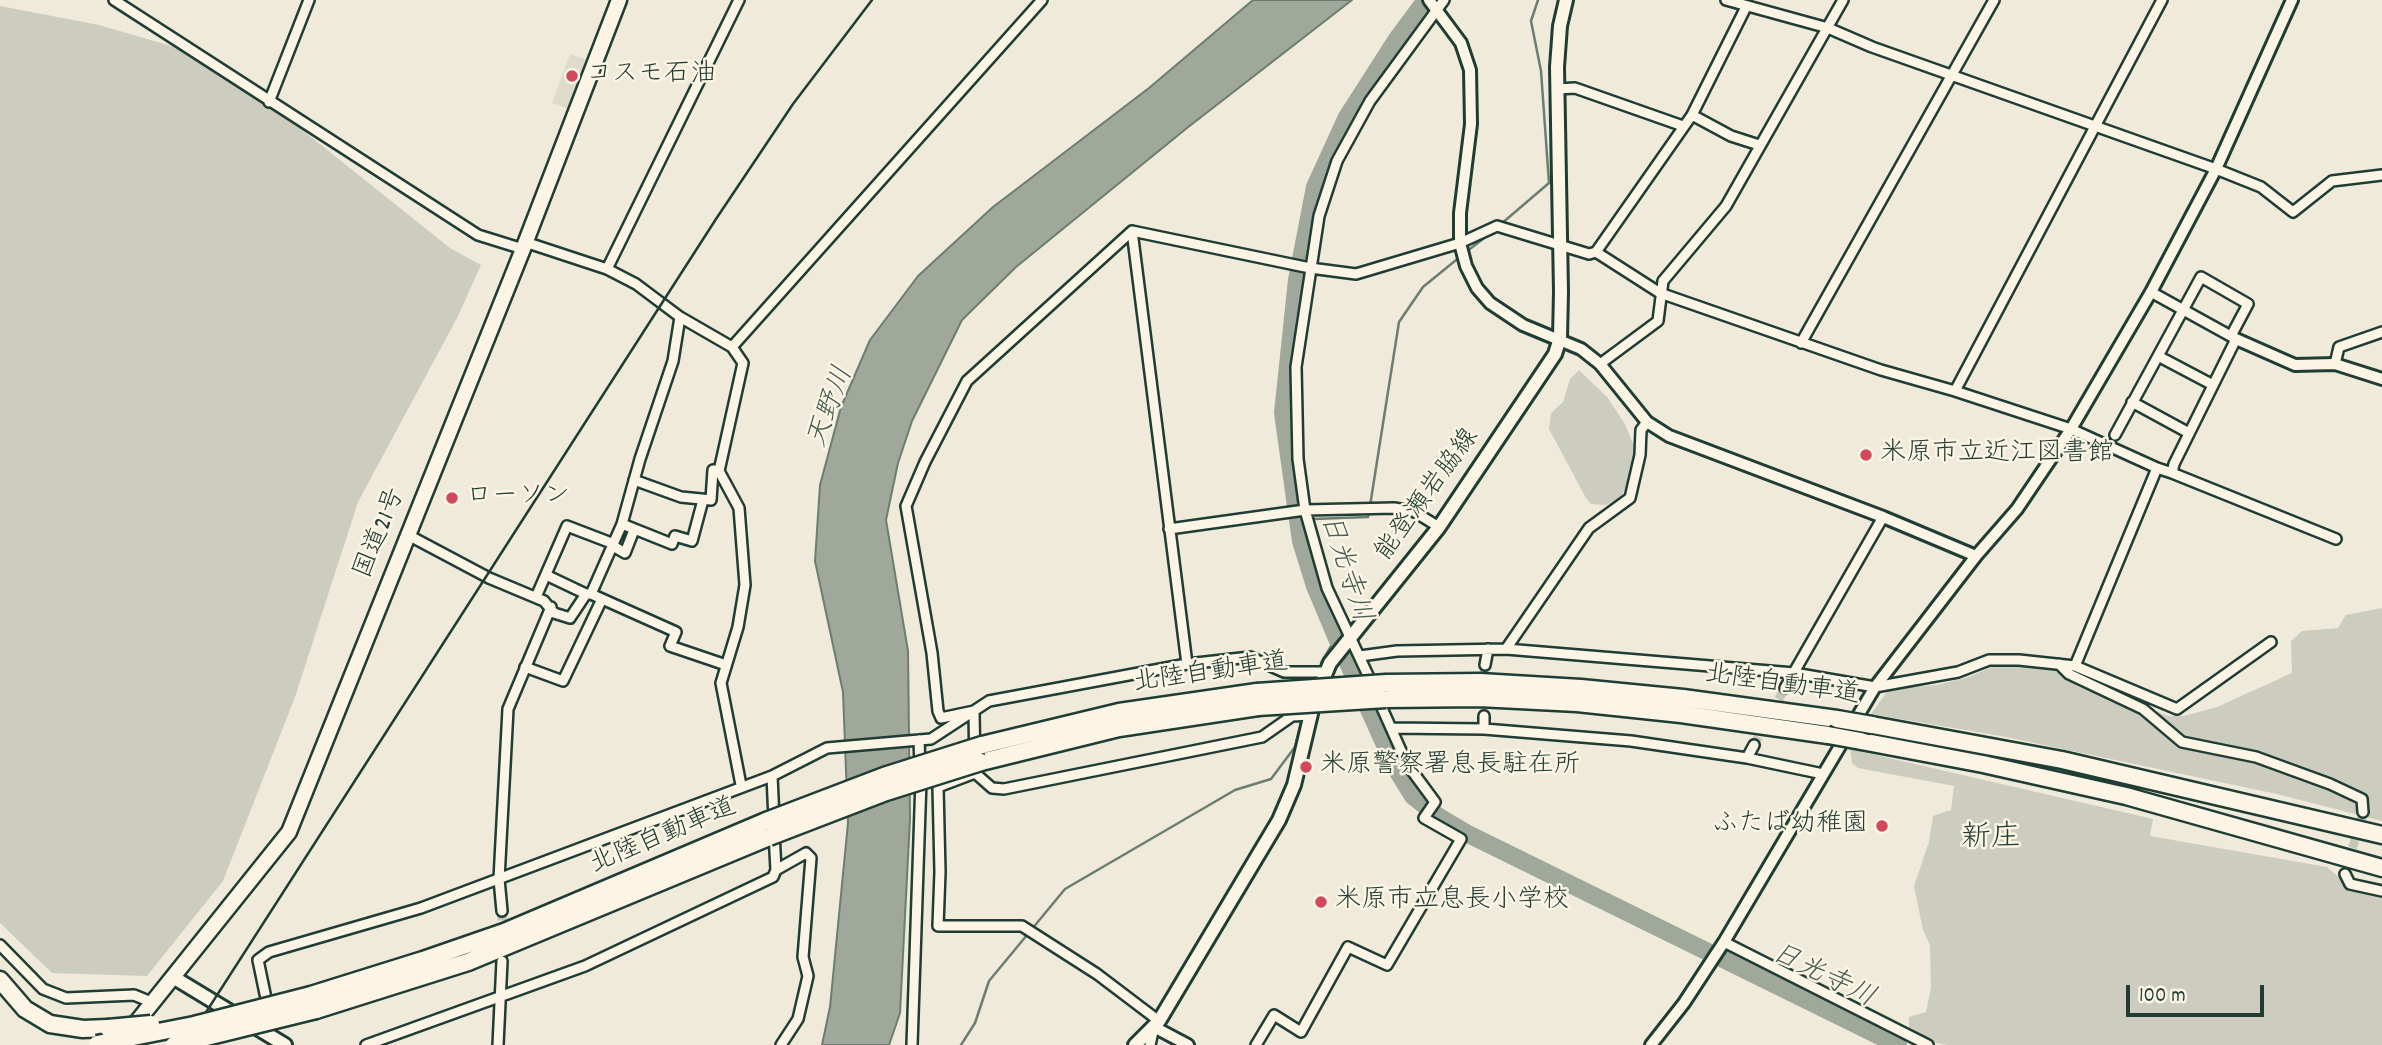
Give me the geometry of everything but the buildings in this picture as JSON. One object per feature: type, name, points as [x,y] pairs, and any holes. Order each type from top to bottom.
[{"type":"highway","name":"国道21号","points":[[119,1045],[289,832],[619,0]]},
{"type":"highway","name":"北陸自動車道","points":[[92,1044],[194,1025],[468,962],[884,776],[982,745],[1119,712],[1480,682],[1621,691],[1872,725],[2158,780],[2382,835]]},
{"type":"highway","name":"北陸自動車道","points":[[1386,691],[1589,704],[1681,714],[1861,741],[1983,764],[2126,796],[2382,868]]},
{"type":"highway","name":"北陸自動車道","points":[[174,1045],[274,1036],[312,998],[503,932],[768,829],[887,792],[1119,728],[1258,700]]},
{"type":"highway","points":[[0,980],[25,1009],[50,1024],[83,1029],[198,1017],[312,998]]},
{"type":"highway","points":[[200,1045],[274,1036]]},
{"type":"main road","name":"能登瀬岩脇線","points":[[1135,1045],[1156,1024],[1288,802],[1324,672],[1439,527],[1555,354],[1560,338],[1557,89],[1560,26],[1566,0]]},
{"type":"main road","points":[[173,977],[274,1036]]},
{"type":"street","points":[[114,0],[478,235],[607,269],[636,284],[680,317],[732,347],[743,363],[719,471],[739,508],[745,584],[738,627],[721,683],[741,785]]},
{"type":"street","points":[[269,102],[309,0]]},
{"type":"street","points":[[607,269],[739,0]]},
{"type":"street","points":[[732,347],[1042,0]]},
{"type":"street","points":[[1726,0],[1828,28],[2216,169],[2261,187],[2293,212],[2332,181],[2382,175]]},
{"type":"street","points":[[1600,364],[1658,321],[1662,281],[1726,205],[1843,0]]},
{"type":"street","points":[[1801,343],[1954,76],[1994,0]]},
{"type":"street","points":[[1955,391],[2162,0]]},
{"type":"street","points":[[1651,1045],[1685,1003],[1724,942],[1875,687],[1976,556],[2017,509],[2071,429],[2151,292],[2216,169],[2292,0]]},
{"type":"street","points":[[1256,1045],[1274,1015],[1300,1032],[1348,947],[1387,965],[1461,839],[1424,818],[1435,802],[1407,764],[1327,588],[1305,510],[1298,459],[1296,367],[1319,216],[1337,161],[1370,101],[1436,3],[1461,43],[1470,70],[1471,124],[1460,213],[1460,243],[1466,266],[1477,288],[1490,303],[1523,325],[1581,348],[1600,364],[1647,422],[1669,436],[1884,517],[1976,556]]},
{"type":"street","points":[[1132,231],[1309,268],[1356,274],[1460,243],[1497,226],[1589,254],[1596,252],[1692,115],[1746,7]]},
{"type":"street","points":[[1557,89],[1575,88],[1684,126]]},
{"type":"street","points":[[1692,115],[1731,136],[1759,145]]},
{"type":"street","points":[[1132,231],[1187,664]]},
{"type":"street","points":[[974,710],[941,718],[938,711],[932,653],[906,506],[925,462],[967,381],[1132,231]]},
{"type":"street","points":[[1596,252],[1660,293],[1801,343],[2071,429],[2157,468],[2336,539]]},
{"type":"street","points":[[2115,435],[2201,277],[2248,304],[2172,473]]},
{"type":"street","points":[[2151,292],[2233,338],[2295,365],[2335,364],[2382,379]]},
{"type":"street","points":[[408,535],[489,578],[536,597],[551,607],[554,613],[570,618],[588,594],[622,524],[673,361],[680,317]]},
{"type":"street","points":[[2335,364],[2339,347],[2382,332]]},
{"type":"street","points":[[2158,356],[2213,385]]},
{"type":"street","points":[[2132,402],[2189,433]]},
{"type":"street","points":[[1506,649],[1590,528],[1630,498],[1640,455],[1641,430],[1647,422]]},
{"type":"street","points":[[2075,666],[2157,468]]},
{"type":"street","points":[[634,480],[681,497],[711,500],[713,470],[719,471]]},
{"type":"street","points":[[622,524],[672,544],[675,536],[692,541],[703,500]]},
{"type":"street","points":[[1169,529],[1305,510],[1394,508],[1413,511],[1439,527]]},
{"type":"street","points":[[1785,688],[1884,517]]},
{"type":"street","points":[[536,597],[567,526],[625,552],[634,530]]},
{"type":"street","points":[[546,575],[676,632],[670,646],[726,665]]},
{"type":"street","points":[[525,667],[563,681],[602,599]]},
{"type":"street","points":[[502,911],[499,879],[508,709],[551,607]]},
{"type":"street","points":[[1360,656],[1397,651],[1506,649],[1794,673],[1875,687],[1958,672],[1989,660],[2059,664],[2075,666],[2177,709],[2271,642]]},
{"type":"street","points":[[1485,665],[1488,649]]},
{"type":"street","points":[[274,1036],[258,960],[269,952],[421,908],[741,785],[772,776],[827,748],[931,739],[989,701],[1187,664],[1250,656],[1284,672],[1324,672]]},
{"type":"street","points":[[2059,664],[2069,674],[2143,709],[2182,742],[2256,757],[2330,783],[2362,799],[2363,812]]},
{"type":"street","points":[[974,710],[978,767],[992,788],[1004,789],[1262,737],[1292,716],[1311,715]]},
{"type":"street","points":[[1484,716],[1484,729]]},
{"type":"street","points":[[1391,728],[1484,729],[1632,741],[1747,758],[1823,774]]},
{"type":"street","points":[[912,1045],[922,795],[919,740]]},
{"type":"street","points":[[1747,758],[1754,745]]},
{"type":"street","points":[[978,767],[938,787],[938,926],[1022,926],[1097,974],[1156,1024],[1188,1045]]},
{"type":"street","points":[[366,1045],[585,966],[773,877],[776,870],[772,776]]},
{"type":"street","points":[[776,870],[806,853],[811,858],[803,957],[808,976],[798,1019],[781,1045]]},
{"type":"street","points":[[2345,874],[2350,884],[2382,891]]},
{"type":"street","points":[[1724,942],[1928,1045]]},
{"type":"street","points":[[0,945],[43,989],[66,998],[134,995],[151,1002]]},
{"type":"street","points":[[498,1045],[502,961]]},
{"type":"street","points":[[1150,1045],[1156,1024]]},
{"type":"shaded area","points":[[1253,0],[1352,0],[1187,128],[1016,267],[962,320],[912,421],[898,463],[886,520],[908,651],[910,819],[900,1013],[889,1045],[822,1045],[830,1007],[848,823],[843,692],[815,561],[820,485],[841,407],[870,340],[918,276],[993,207],[1149,88]]},
{"type":"shaded area","points":[[0,6],[99,25],[192,52],[232,74],[450,248],[481,265],[457,318],[358,502],[295,697],[223,881],[147,976],[52,973],[0,923]]},
{"type":"shaded area","name":"コスモ石油","points":[[570,54],[587,60],[569,109],[552,103]]},
{"type":"shaded area","points":[[1579,370],[1607,397],[1625,424],[1634,446],[1632,478],[1619,499],[1606,505],[1591,504],[1586,498],[1549,429],[1551,413],[1563,402],[1570,379]]},
{"type":"shaded area","points":[[2382,608],[2382,821],[2277,794],[2001,736],[1871,714],[1889,689],[1937,685],[1969,677],[2000,663],[2052,666],[2077,686],[2124,698],[2168,716],[2184,716],[2217,707],[2292,673],[2291,641],[2302,631],[2338,628],[2346,615]]},
{"type":"shaded area","points":[[1850,749],[2153,819],[2150,836],[2327,867],[2350,887],[2382,894],[2382,1045],[1947,1045],[1932,1042],[1909,1030],[1909,1017],[1926,1012],[1931,988],[1930,945],[1923,930],[1914,886],[1929,842],[1933,816],[1951,810],[1954,786],[1858,768],[1852,763]]},
{"type":"waterway","name":"日光寺川","points":[[1426,0],[1397,39],[1347,117],[1315,187],[1297,280],[1283,413],[1301,541],[1315,586],[1336,636],[1395,767],[1413,796],[1439,817],[1466,833],[1708,952]]},
{"type":"waterway","points":[[1501,224],[1549,183],[1541,71],[1531,21],[1538,0]]},
{"type":"waterway","points":[[1466,252],[1488,235]]},
{"type":"waterway","points":[[1370,506],[1399,322],[1423,287],[1461,256]]},
{"type":"waterway","points":[[1315,529],[1313,519],[1368,517],[1369,512]]},
{"type":"waterway","points":[[1329,579],[1334,593]]},
{"type":"waterway","points":[[1338,602],[1347,621]]},
{"type":"waterway","points":[[1321,663],[1343,626]]},
{"type":"waterway","points":[[961,1045],[975,1023],[989,981],[1065,889],[1235,790],[1271,779],[1295,747],[1302,718]]},
{"type":"waterway","name":"日光寺川","points":[[1723,959],[1898,1045]]},
{"type":"tunnel","points":[[1484,716],[1485,665]]},
{"type":"tunnel","points":[[1772,711],[1785,688]]},
{"type":"tunnel","points":[[1754,745],[1766,723]]},
{"type":"tunnel","points":[[2345,874],[2363,812]]},
{"type":"tunnel","points":[[502,911],[502,961]]},
{"type":"railway","points":[[185,1045],[716,219],[793,104],[872,0]]},
{"type":"place","name":"コスモ石油","points":[[572,76]]},
{"type":"place","name":"米原市立近江図書館","points":[[1866,455]]},
{"type":"place","name":"ローソン","points":[[452,498]]},
{"type":"place","name":"米原警察署息長駐在所","points":[[1306,767]]},
{"type":"place","name":"ふたば幼稚園","points":[[1882,826]]},
{"type":"place","name":"米原市立息長小学校","points":[[1321,902]]},
{"type":"district","name":"新庄","points":[[1991,841]]},
{"type":"water label","name":"天野川","points":[[833,408]]}]
